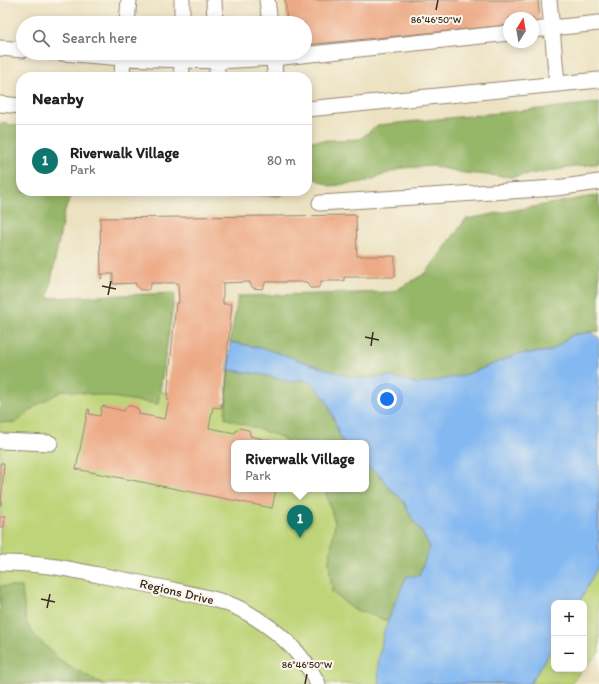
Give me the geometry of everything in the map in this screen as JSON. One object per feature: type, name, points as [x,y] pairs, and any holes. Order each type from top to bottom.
[{"type":"lane","points":[[128,16],[129,0]]},
{"type":"lane","points":[[182,0],[182,16]]},
{"type":"lane","points":[[214,0],[215,16]]},
{"type":"lane","points":[[267,0],[269,16]]},
{"type":"lane","points":[[548,0],[557,84]]},
{"type":"lane","points":[[539,29],[599,23]]},
{"type":"lane","points":[[312,52],[503,34]]},
{"type":"lane","points":[[0,48],[16,49]]},
{"type":"lane","points":[[122,72],[124,60]]},
{"type":"lane","points":[[181,60],[182,72]]},
{"type":"lane","points":[[217,60],[217,72]]},
{"type":"lane","points":[[273,60],[275,72]]},
{"type":"lane","points":[[312,108],[599,80]]},
{"type":"lane","points":[[0,104],[16,106]]},
{"type":"lane","points":[[320,202],[556,188],[599,182]]},
{"type":"lane","points":[[0,441],[50,444]]},
{"type":"lane","name":"Regions Drive","points":[[3,562],[50,566],[150,585],[234,605],[270,627],[291,645],[318,684]]},
{"type":"green space","points":[[599,103],[599,163],[511,177],[464,173],[433,166],[402,168],[364,182],[330,186],[312,177],[312,141],[360,139],[378,125]]},
{"type":"green space","points":[[0,123],[16,125],[16,196],[71,196],[64,213],[48,298],[175,293],[158,404],[64,390],[37,405],[16,423],[0,422]]},
{"type":"green space","points":[[599,195],[599,331],[572,335],[551,351],[519,354],[465,375],[419,384],[388,376],[360,379],[266,349],[230,342],[238,296],[393,292],[426,273],[466,219]]},
{"type":"green space","points":[[0,362],[599,473],[599,652],[587,665],[587,600],[551,600],[551,672],[580,672],[570,684],[0,684]]},
{"type":"green space","points":[[228,370],[301,379],[314,384],[328,403],[342,440],[284,440],[281,437],[225,418]]},
{"type":"green space","points":[[369,468],[380,475],[389,488],[403,500],[412,518],[424,536],[430,548],[419,576],[397,598],[388,621],[353,609],[332,592],[329,562],[335,523],[326,492],[369,492]]},
{"type":"green space","points":[[0,586],[22,587],[26,622],[35,636],[63,663],[103,684],[0,684]]},
{"type":"water","points":[[591,332],[599,338],[599,564],[581,600],[551,600],[551,651],[530,684],[379,684],[378,663],[384,631],[407,576],[419,576],[430,547],[403,500],[389,488],[380,475],[369,468],[369,440],[342,440],[328,403],[314,384],[301,379],[292,382],[260,374],[228,370],[230,342],[266,349],[360,379],[388,376],[419,384],[465,375],[519,354],[551,351],[572,335]]},
{"type":"building","points":[[285,0],[538,0],[540,22],[539,12],[503,12],[503,26],[312,44],[312,16],[286,16]]},
{"type":"building","points":[[356,215],[357,256],[395,256],[395,277],[344,277],[344,281],[321,281],[318,288],[310,288],[307,282],[265,282],[262,289],[253,288],[250,282],[223,283],[223,304],[232,304],[222,408],[213,407],[209,428],[235,433],[239,428],[249,430],[250,436],[268,440],[231,440],[231,492],[275,492],[272,508],[76,469],[88,409],[90,410],[89,414],[100,416],[102,406],[124,411],[128,405],[137,408],[139,414],[165,419],[169,400],[167,399],[176,303],[179,303],[178,283],[151,283],[148,290],[140,290],[136,283],[113,284],[113,274],[102,274],[101,279],[100,218]]},
{"type":"building","points":[[0,463],[4,463],[1,505],[0,505]]},
{"type":"building","points":[[0,516],[5,516],[4,527],[0,527]]},
{"type":"place","name":"Riverwalk Village","points":[[300,538]]}]
